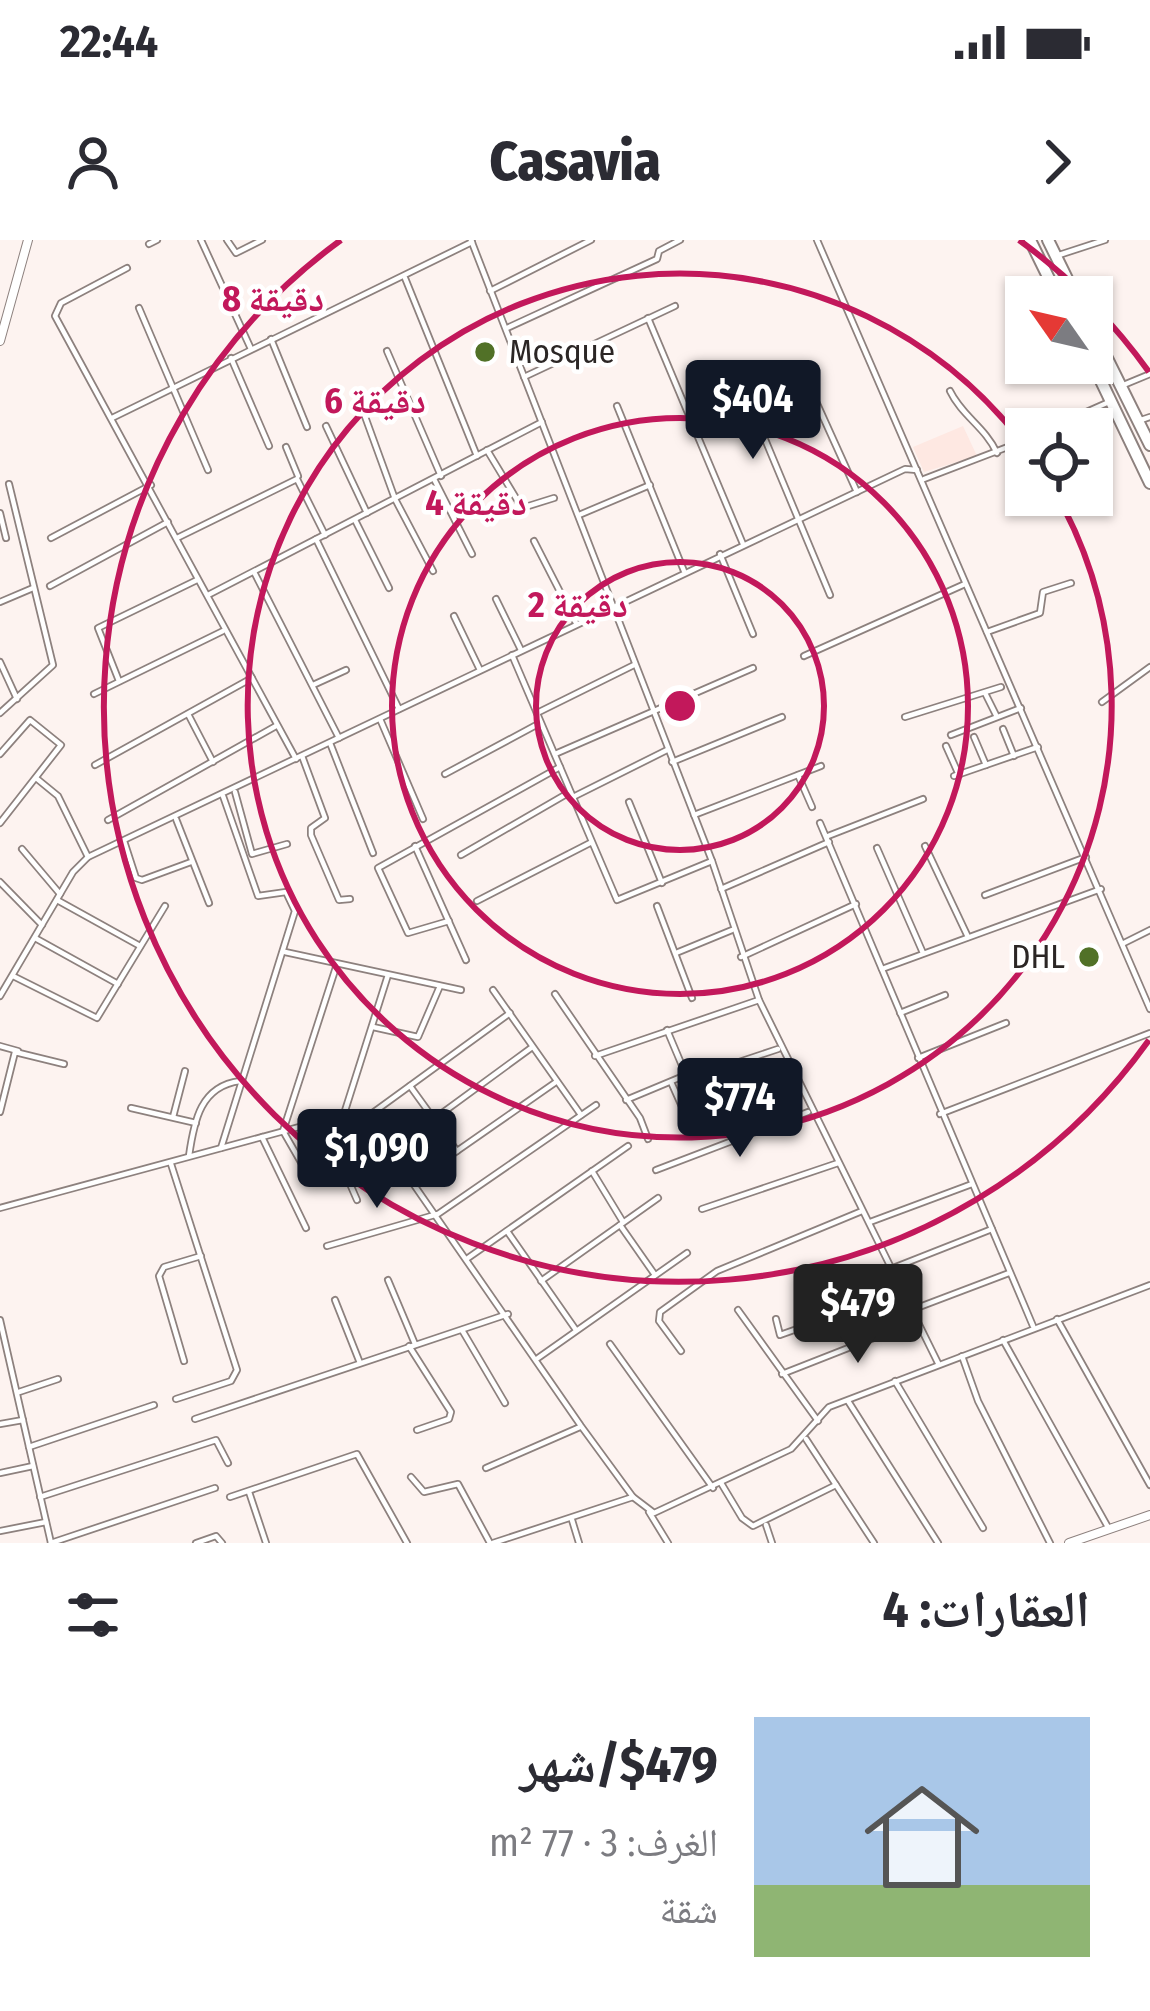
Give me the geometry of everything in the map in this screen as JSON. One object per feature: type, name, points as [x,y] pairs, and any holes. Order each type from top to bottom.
[{"type":"highway","points":[[1030,240],[1048,276]]},
{"type":"highway","points":[[1048,240],[1066,276]]},
{"type":"highway","points":[[1113,370],[1144,419],[1150,445]]},
{"type":"highway","points":[[1104,384],[1150,483]]},
{"type":"street","points":[[0,341],[28,240]]},
{"type":"street","points":[[149,244],[157,240]]},
{"type":"street","points":[[201,240],[251,349]]},
{"type":"street","points":[[227,240],[236,253],[262,240]]},
{"type":"street","points":[[490,291],[590,240]]},
{"type":"street","points":[[505,328],[657,259],[654,240]]},
{"type":"street","points":[[659,251],[680,240]]},
{"type":"street","points":[[817,240],[1150,1010]]},
{"type":"street","points":[[1056,256],[1105,240]]},
{"type":"street","points":[[112,418],[472,241],[712,861],[741,957],[779,1049],[939,1365]]},
{"type":"street","points":[[127,268],[55,309],[225,630],[299,758],[325,818],[311,828],[311,835],[338,900],[350,899]]},
{"type":"street","points":[[405,275],[477,456]]},
{"type":"street","points":[[524,377],[675,306]]},
{"type":"street","points":[[139,308],[208,470]]},
{"type":"street","points":[[648,318],[742,544]]},
{"type":"street","points":[[271,339],[307,428]]},
{"type":"street","points":[[387,351],[472,554]]},
{"type":"street","points":[[231,358],[269,446]]},
{"type":"street","points":[[1121,386],[1150,374]]},
{"type":"street","points":[[804,376],[857,492]]},
{"type":"street","points":[[744,389],[830,595]]},
{"type":"street","points":[[950,391],[960,408],[982,425],[998,453]]},
{"type":"street","points":[[1094,408],[1112,400]]},
{"type":"street","points":[[617,406],[684,571]]},
{"type":"street","points":[[363,411],[395,499],[433,571]]},
{"type":"street","points":[[208,596],[542,422]]},
{"type":"street","points":[[326,426],[367,513]]},
{"type":"street","points":[[286,447],[325,535]]},
{"type":"street","points":[[487,450],[523,508],[554,498]]},
{"type":"street","points":[[924,479],[1005,450]]},
{"type":"street","points":[[0,996],[88,856],[224,796],[720,554],[905,469],[917,470]]},
{"type":"street","points":[[177,538],[292,479],[301,482]]},
{"type":"street","points":[[0,713],[52,668],[10,484]]},
{"type":"street","points":[[51,538],[152,485]]},
{"type":"street","points":[[579,515],[650,485]]},
{"type":"street","points":[[0,513],[6,538]]},
{"type":"street","points":[[355,520],[389,588]]},
{"type":"street","points":[[50,586],[168,522]]},
{"type":"street","points":[[316,539],[399,710]]},
{"type":"street","points":[[535,541],[577,623]]},
{"type":"street","points":[[720,554],[753,634]]},
{"type":"street","points":[[254,571],[339,738]]},
{"type":"street","points":[[119,681],[98,628],[199,579]]},
{"type":"street","points":[[987,632],[1040,613],[1043,592],[1071,583]]},
{"type":"street","points":[[804,656],[965,584]]},
{"type":"street","points":[[0,602],[34,587]]},
{"type":"street","points":[[496,599],[521,650]]},
{"type":"street","points":[[454,616],[480,670]]},
{"type":"street","points":[[94,694],[225,630]]},
{"type":"street","points":[[512,655],[617,900],[712,861]]},
{"type":"street","points":[[0,662],[17,699]]},
{"type":"street","points":[[537,713],[634,665]]},
{"type":"street","points":[[1102,702],[1150,667]]},
{"type":"street","points":[[555,754],[753,668]]},
{"type":"street","points":[[312,686],[346,670]]},
{"type":"street","points":[[95,764],[252,678]]},
{"type":"street","points":[[904,716],[1000,687]]},
{"type":"street","points":[[985,693],[997,717]]},
{"type":"street","points":[[951,735],[1021,708]]},
{"type":"street","points":[[188,714],[213,762]]},
{"type":"street","points":[[672,762],[782,717]]},
{"type":"street","points":[[380,719],[423,819]]},
{"type":"street","points":[[0,754],[25,723],[34,721],[61,746],[0,823]]},
{"type":"street","points":[[445,774],[541,722]]},
{"type":"street","points":[[108,820],[277,725]]},
{"type":"street","points":[[1003,729],[1014,756]]},
{"type":"street","points":[[974,736],[986,765]]},
{"type":"street","points":[[330,743],[373,854]]},
{"type":"street","points":[[946,746],[956,775],[1038,747]]},
{"type":"street","points":[[461,855],[667,750]]},
{"type":"street","points":[[694,815],[821,766]]},
{"type":"street","points":[[449,921],[408,933],[378,868],[560,767]]},
{"type":"street","points":[[798,775],[812,807]]},
{"type":"street","points":[[36,778],[58,796],[88,856]]},
{"type":"street","points":[[234,791],[253,854],[287,844]]},
{"type":"street","points":[[221,1148],[294,925],[292,901],[286,892],[258,896],[224,796]]},
{"type":"street","points":[[722,889],[923,799]]},
{"type":"street","points":[[629,802],[662,883]]},
{"type":"street","points":[[176,818],[209,903]]},
{"type":"street","points":[[820,823],[1034,1328]]},
{"type":"street","points":[[124,841],[136,878],[191,862]]},
{"type":"street","points":[[477,901],[590,842]]},
{"type":"street","points":[[415,845],[466,960]]},
{"type":"street","points":[[925,846],[968,938]]},
{"type":"street","points":[[878,848],[924,953]]},
{"type":"street","points":[[22,849],[59,897],[140,946]]},
{"type":"street","points":[[985,895],[1086,857]]},
{"type":"street","points":[[0,882],[42,925]]},
{"type":"street","points":[[882,969],[1101,889]]},
{"type":"street","points":[[741,957],[856,904]]},
{"type":"street","points":[[13,976],[94,1019],[165,906]]},
{"type":"street","points":[[657,906],[692,998]]},
{"type":"street","points":[[676,953],[734,929]]},
{"type":"street","points":[[1124,943],[1150,930]]},
{"type":"street","points":[[35,938],[118,984]]},
{"type":"street","points":[[284,952],[461,990]]},
{"type":"street","points":[[310,1178],[283,1131],[338,964]]},
{"type":"street","points":[[344,1117],[388,975]]},
{"type":"street","points":[[373,1028],[418,1037],[440,986]]},
{"type":"street","points":[[494,990],[581,1115]]},
{"type":"street","points":[[555,994],[648,1139]]},
{"type":"street","points":[[900,1013],[945,995]]},
{"type":"street","points":[[595,1056],[759,1000]]},
{"type":"street","points":[[0,1208],[323,1121],[367,1117],[510,1013]]},
{"type":"street","points":[[918,1058],[1006,1022]]},
{"type":"street","points":[[626,1100],[686,1075],[666,1029]]},
{"type":"street","points":[[940,1114],[1150,1033]]},
{"type":"street","points":[[0,1046],[64,1064]]},
{"type":"street","points":[[434,1119],[533,1047]]},
{"type":"street","points":[[727,1104],[716,1070],[779,1049]]},
{"type":"street","points":[[0,1112],[12,1056],[20,1052]]},
{"type":"street","points":[[173,1118],[185,1071]]},
{"type":"street","points":[[189,1158],[209,1091],[240,1081]]},
{"type":"street","points":[[414,1181],[557,1081]]},
{"type":"street","points":[[670,1082],[688,1120]]},
{"type":"street","points":[[410,1086],[457,1150]]},
{"type":"street","points":[[327,1246],[438,1214],[596,1105]]},
{"type":"street","points":[[130,1108],[196,1123]]},
{"type":"street","points":[[656,1170],[809,1111]]},
{"type":"street","points":[[367,1117],[668,1543]]},
{"type":"street","points":[[323,1121],[357,1200]]},
{"type":"street","points":[[262,1137],[306,1228]]},
{"type":"street","points":[[468,1258],[628,1146]]},
{"type":"street","points":[[702,1209],[838,1163]]},
{"type":"street","points":[[171,1164],[236,1376],[176,1399]]},
{"type":"street","points":[[592,1172],[655,1275]]},
{"type":"street","points":[[868,1222],[972,1184]]},
{"type":"street","points":[[542,1281],[658,1198]]},
{"type":"street","points":[[681,1351],[659,1321],[660,1312],[718,1271],[862,1211]]},
{"type":"street","points":[[893,1268],[992,1229]]},
{"type":"street","points":[[507,1231],[576,1330]]},
{"type":"street","points":[[538,1358],[687,1253]]},
{"type":"street","points":[[184,1361],[159,1276],[164,1267],[201,1256]]},
{"type":"street","points":[[914,1310],[1011,1272]]},
{"type":"street","points":[[388,1280],[412,1345],[451,1412],[448,1419],[417,1430]]},
{"type":"street","points":[[648,1510],[660,1513],[806,1439],[829,1407],[1150,1286]]},
{"type":"street","points":[[776,1319],[780,1335],[904,1291]]},
{"type":"street","points":[[334,1300],[360,1364]]},
{"type":"street","points":[[738,1310],[818,1421]]},
{"type":"street","points":[[195,1419],[508,1314]]},
{"type":"street","points":[[1057,1319],[1150,1485]]},
{"type":"street","points":[[0,1320],[51,1543],[214,1488]]},
{"type":"street","points":[[782,1374],[919,1321]]},
{"type":"street","points":[[461,1330],[505,1403]]},
{"type":"street","points":[[1003,1340],[1109,1529]]},
{"type":"street","points":[[610,1344],[712,1488]]},
{"type":"street","points":[[962,1356],[980,1406],[1051,1543]]},
{"type":"street","points":[[19,1392],[58,1379]]},
{"type":"street","points":[[895,1382],[983,1528]]},
{"type":"street","points":[[847,1400],[938,1543]]},
{"type":"street","points":[[28,1447],[154,1405]]},
{"type":"street","points":[[0,1424],[23,1420]]},
{"type":"street","points":[[486,1468],[581,1426]]},
{"type":"street","points":[[806,1439],[874,1543]]},
{"type":"street","points":[[40,1497],[216,1440],[229,1463]]},
{"type":"street","points":[[230,1497],[356,1454],[406,1543]]},
{"type":"street","points":[[0,1473],[33,1466]]},
{"type":"street","points":[[411,1477],[424,1492],[458,1484],[491,1543],[633,1497]]},
{"type":"street","points":[[721,1484],[747,1524],[766,1523],[836,1486]]},
{"type":"street","points":[[248,1491],[266,1543]]},
{"type":"street","points":[[1069,1543],[1150,1515]]},
{"type":"street","points":[[571,1517],[579,1543]]},
{"type":"street","points":[[0,1531],[46,1522]]},
{"type":"street","points":[[766,1523],[772,1543]]},
{"type":"street","points":[[528,1532],[532,1543]]},
{"type":"street","points":[[196,1543],[216,1536],[222,1543]]},
{"type":"shaded area","points":[[963,426],[977,456],[924,472],[913,447]]},
{"type":"place","name":"Mosque","points":[[485,352]]},
{"type":"place","name":"DHL","points":[[1089,957]]}]
